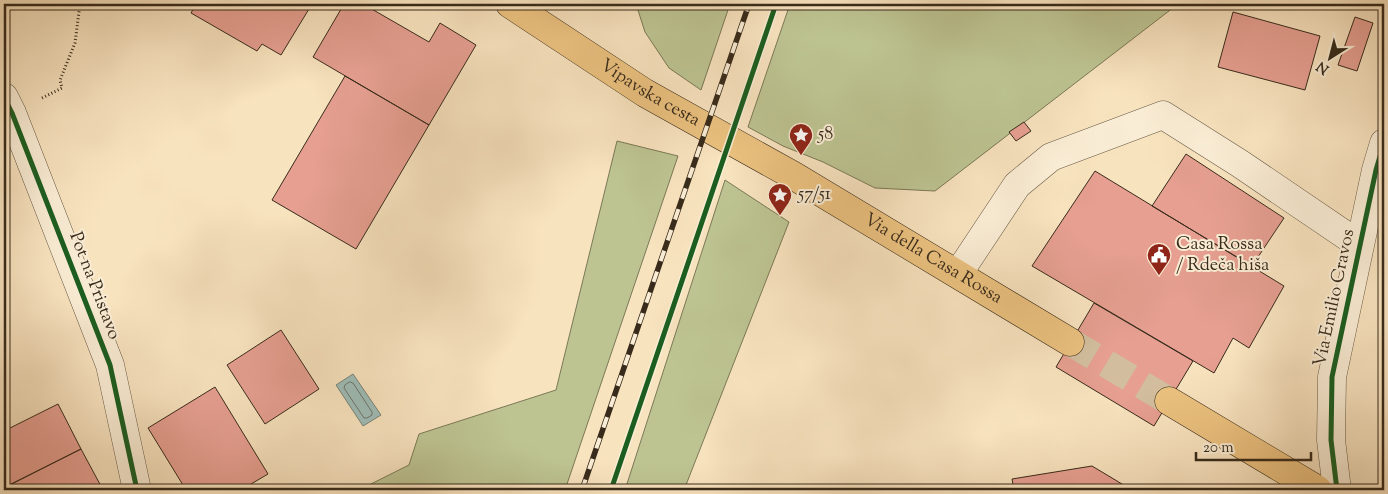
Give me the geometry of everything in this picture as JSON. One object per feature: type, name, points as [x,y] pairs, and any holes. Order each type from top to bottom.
[{"type":"main road","name":"Vipavska cesta","points":[[510,4],[645,93],[794,176]]},
{"type":"main road","name":"Via della Casa Rossa","points":[[794,176],[1070,342]]},
{"type":"main road","points":[[1169,401],[1318,490]]},
{"type":"street","name":"Pot na Pristavo","points":[[8,105],[110,365],[137,490]]},
{"type":"street","points":[[958,274],[1017,185],[1051,157],[1163,115],[1239,163],[1360,245]]},
{"type":"street","name":"Via Emilio Cravos","points":[[1337,490],[1330,440],[1332,378],[1376,170],[1384,142]]},
{"type":"path","points":[[8,105],[62,88],[60,80],[75,43],[80,4]]},
{"type":"green space","points":[[636,4],[730,4],[701,90],[669,68],[645,32]]},
{"type":"green space","points":[[790,4],[1178,4],[935,191],[875,188],[823,162],[783,146],[748,127]]},
{"type":"green space","points":[[617,141],[678,156],[565,490],[359,490],[409,465],[419,434],[556,390]]},
{"type":"green space","points":[[725,180],[789,222],[684,490],[625,490]]},
{"type":"water","points":[[353,374],[381,415],[363,426],[336,385]]},
{"type":"building","points":[[196,4],[312,4],[281,55],[262,44],[257,51],[191,13]]},
{"type":"building","points":[[344,4],[363,4],[429,42],[440,23],[476,45],[429,125],[313,57]]},
{"type":"building","points":[[1233,12],[1320,36],[1305,90],[1218,67]]},
{"type":"building","points":[[1355,17],[1373,23],[1357,71],[1338,65]]},
{"type":"building","points":[[345,76],[429,125],[356,249],[272,200]]},
{"type":"building","points":[[1024,122],[1031,131],[1016,141],[1009,132]]},
{"type":"building","points":[[1186,154],[1284,218],[1252,266],[1152,206]]},
{"type":"building","name":"Casa Rossa / Rdeča hiša","points":[[1095,171],[1284,286],[1249,348],[1233,338],[1214,373],[1032,266]]},
{"type":"building","points":[[1094,303],[1193,361],[1154,426],[1056,367]]},
{"type":"building","points":[[281,330],[319,389],[265,424],[227,365]]},
{"type":"building","points":[[215,387],[268,474],[241,490],[186,490],[148,428]]},
{"type":"building","points":[[58,404],[81,449],[9,485],[4,474],[4,431]]},
{"type":"building","points":[[81,449],[102,488],[98,490],[4,490],[4,488]]},
{"type":"building","points":[[1092,466],[1132,490],[1014,490],[1012,479]]},
{"type":"tunnel","points":[[1070,342],[1169,401]]},
{"type":"railway","points":[[582,490],[749,4]]},
{"type":"cycle path","points":[[611,490],[776,4]]},
{"type":"cycle path","points":[[4,97],[12,113],[110,365],[137,490]]},
{"type":"cycle path","points":[[1337,490],[1331,440],[1332,377],[1376,170],[1384,143]]},
{"type":"place","name":"58","points":[[801,156]]},
{"type":"place","name":"57/51","points":[[780,216]]},
{"type":"place","name":"Casa Rossa / Rdeča hiša","points":[[1159,276]]}]
